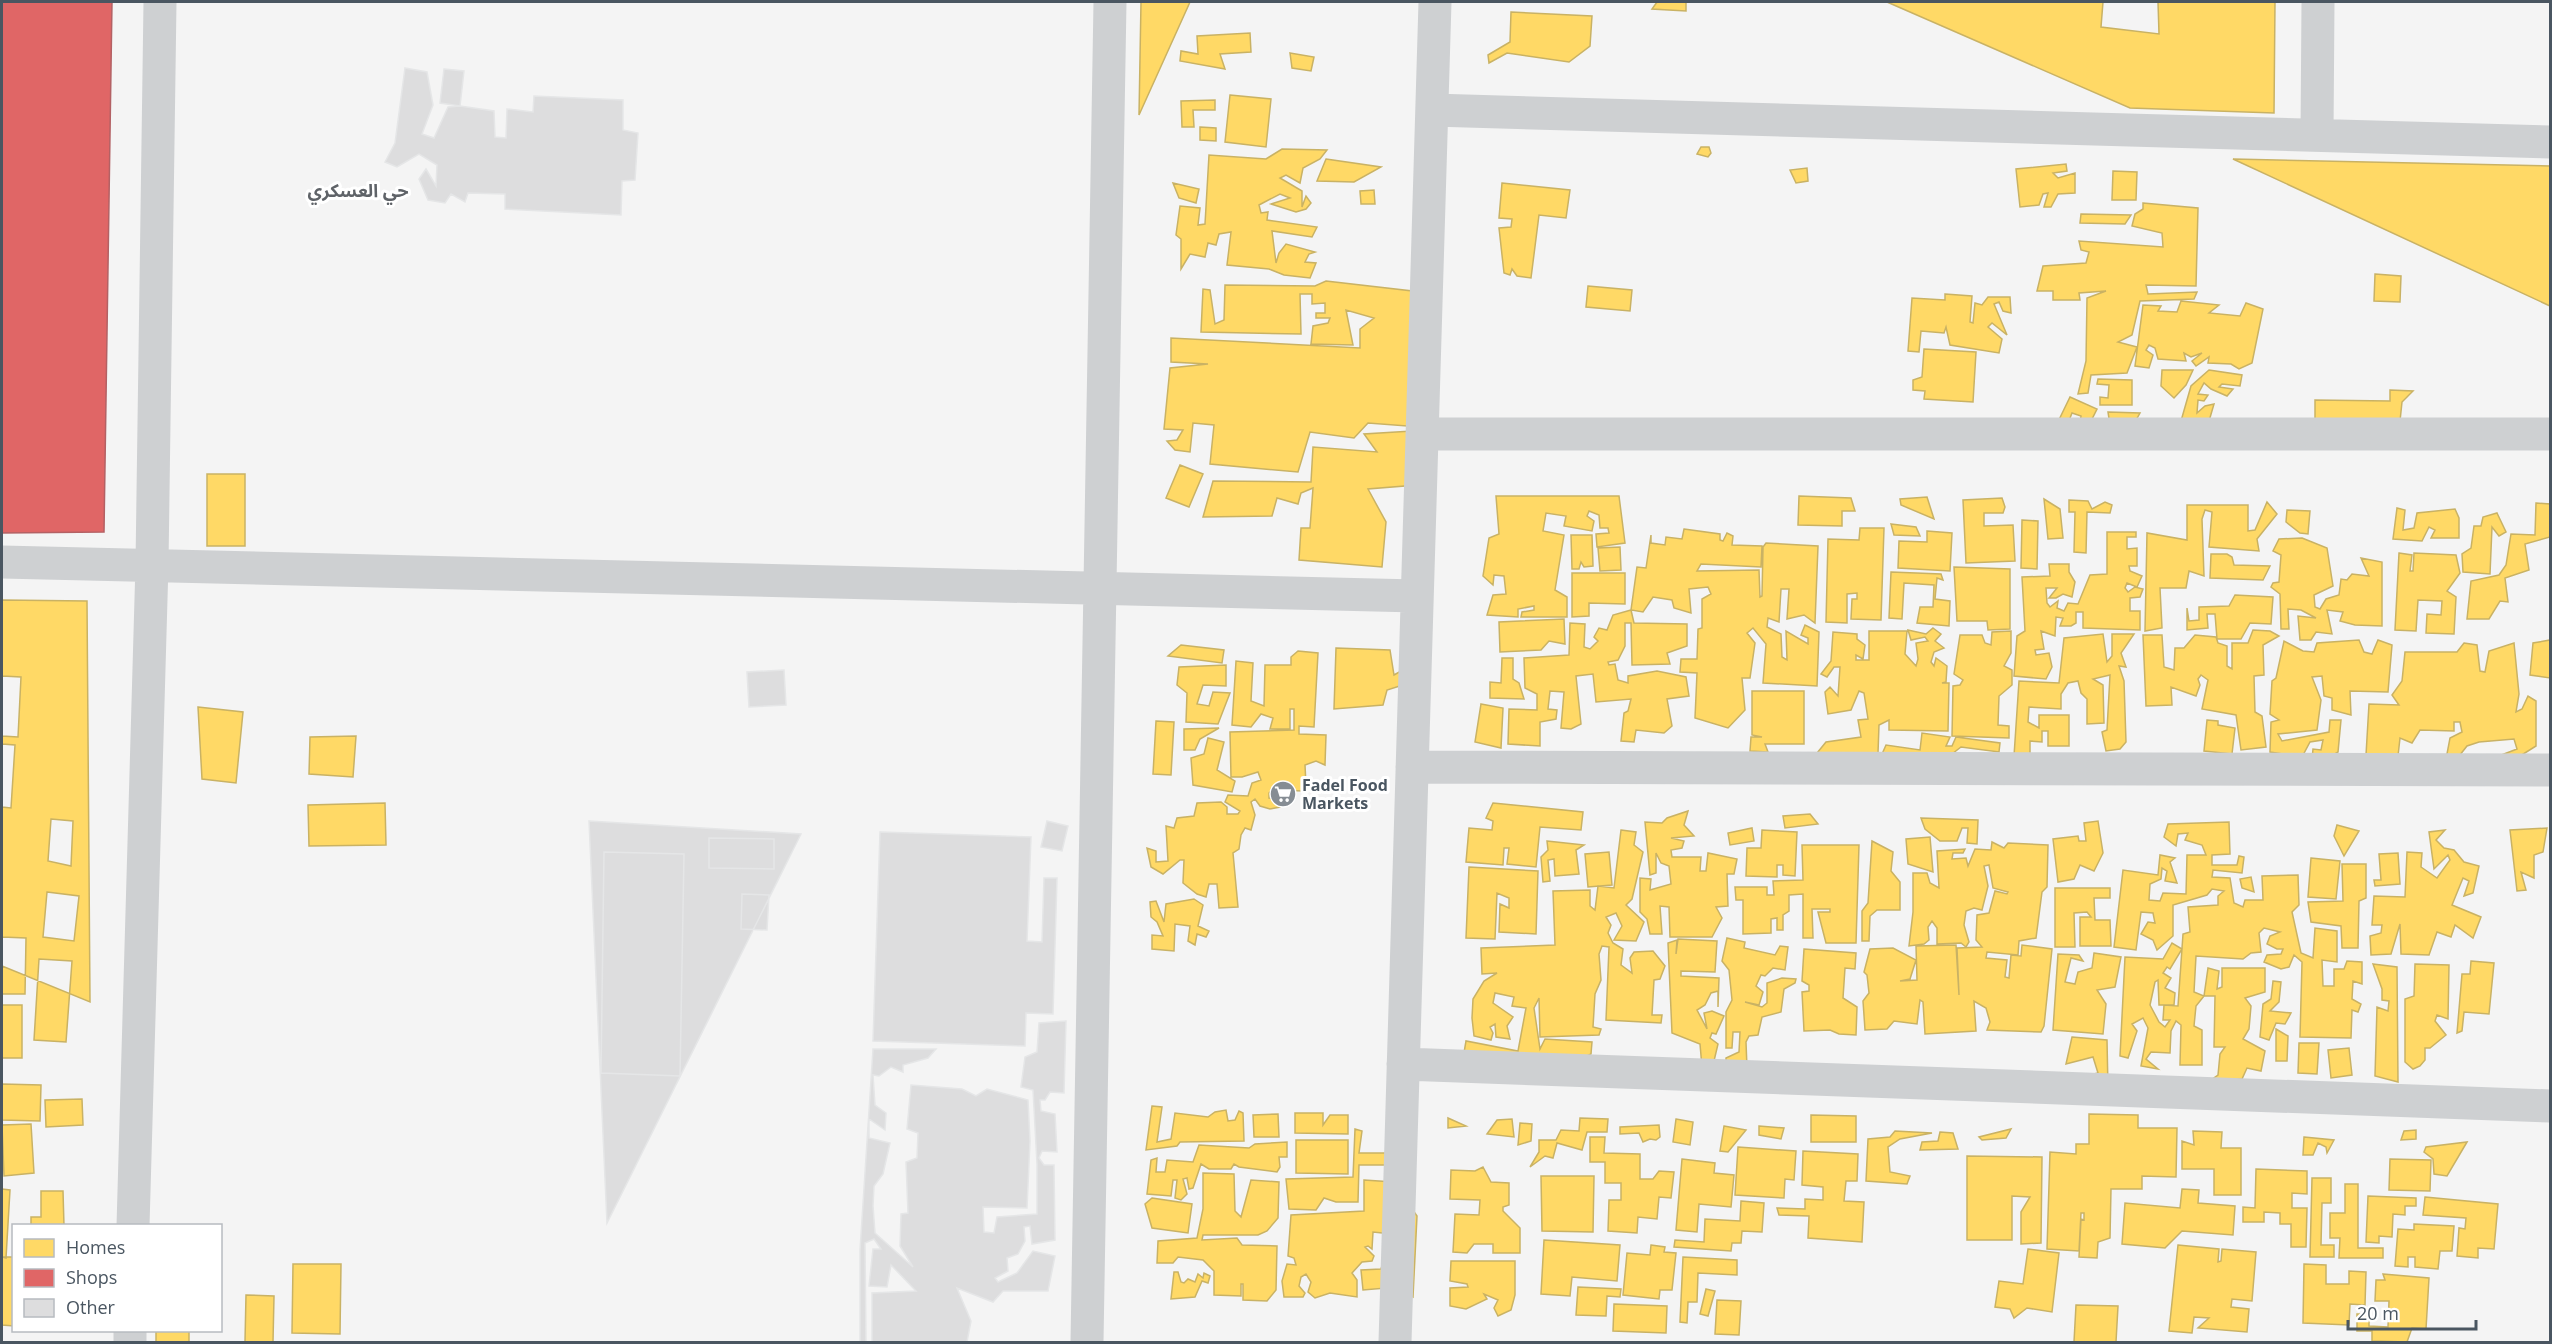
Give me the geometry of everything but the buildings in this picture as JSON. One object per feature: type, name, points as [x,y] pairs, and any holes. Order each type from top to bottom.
[{"type":"street","points":[[133,1224],[152,564],[160,2]]},
{"type":"street","points":[[1087,1342],[1102,588],[1110,2]]},
{"type":"street","points":[[1395,1342],[1435,2]]},
{"type":"street","points":[[2317,134],[2318,2]]},
{"type":"street","points":[[1432,110],[2550,142]]},
{"type":"street","points":[[1422,434],[2550,434]]},
{"type":"street","points":[[2,562],[1417,596]]},
{"type":"street","points":[[1412,767],[2550,770]]},
{"type":"street","points":[[1403,1064],[2550,1106]]},
{"type":"place","name":"Fadel Food Markets","points":[[1283,794]]},
{"type":"district","name":"حي العسكري","points":[[358,190]]}]
